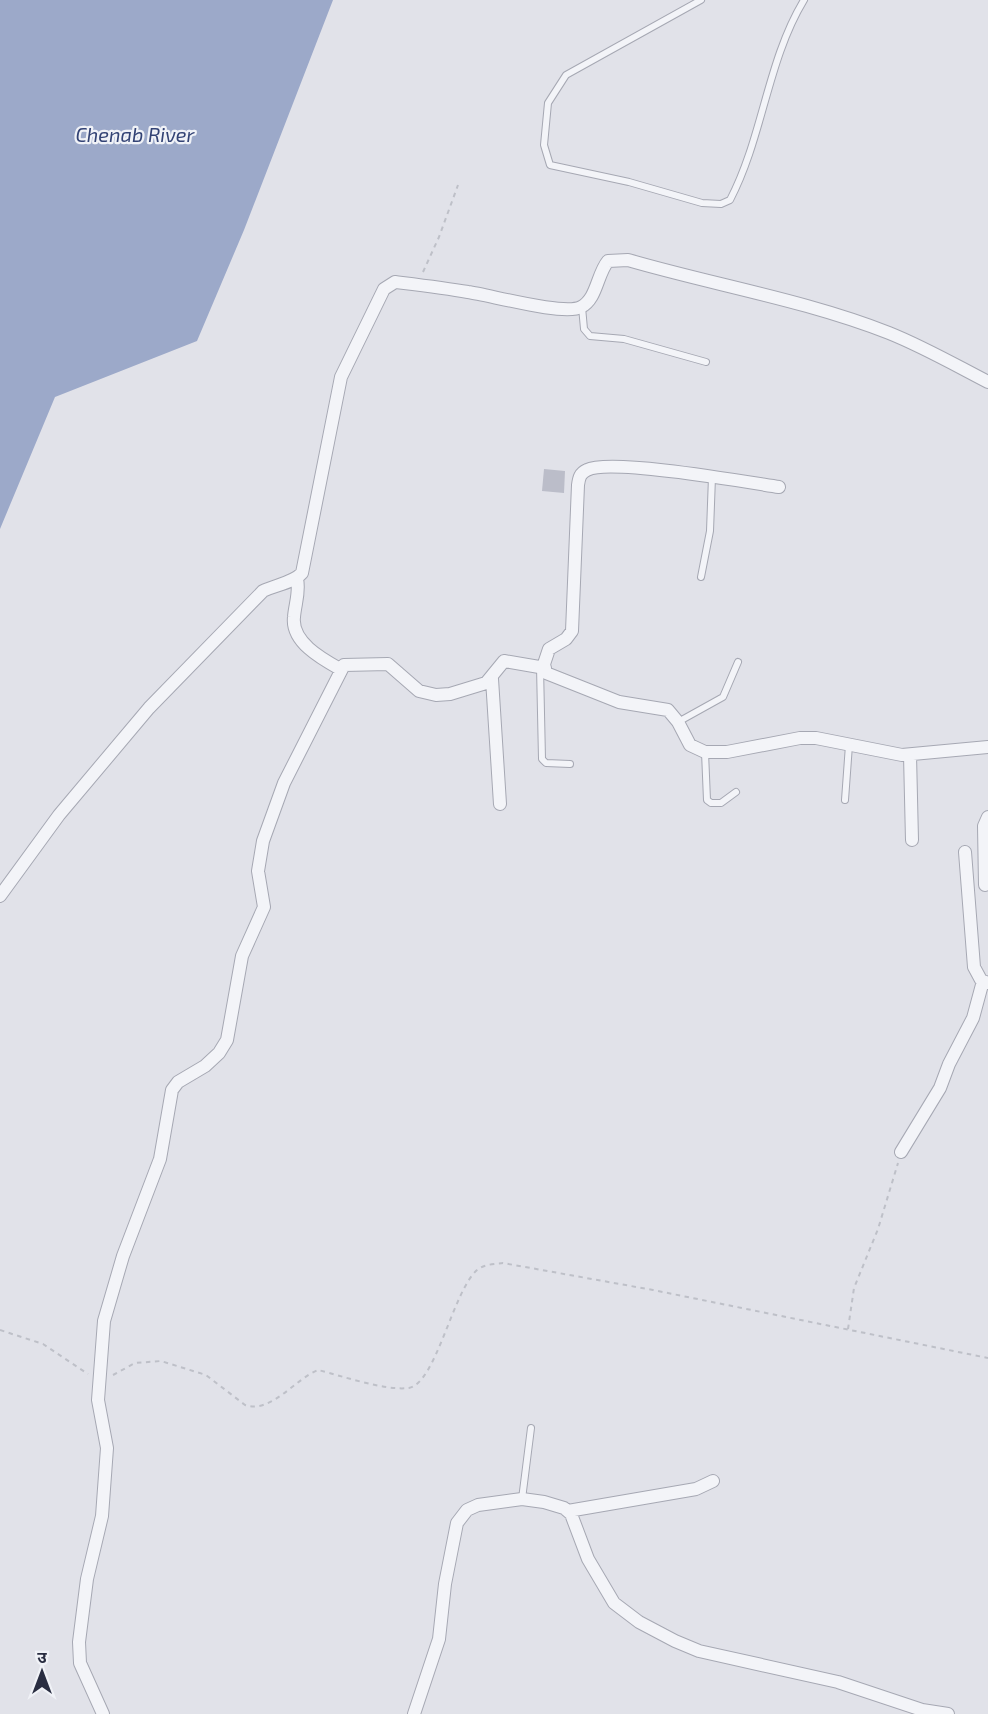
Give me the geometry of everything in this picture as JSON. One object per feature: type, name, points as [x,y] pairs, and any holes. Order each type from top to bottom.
[{"type":"street","points":[[0,897],[58,815],[149,708],[263,591],[280,582],[297,579],[302,573],[341,377],[384,289],[395,282],[556,309],[575,309],[582,307],[593,292],[602,268],[608,261],[628,260],[781,300],[887,332],[922,347],[988,382]]},
{"type":"street","points":[[542,668],[549,649],[566,639],[572,631],[580,476],[593,468],[617,467],[779,487]]},
{"type":"street","points":[[297,579],[298,590],[293,619],[296,630],[306,646],[340,669]]},
{"type":"street","points":[[500,804],[492,679],[498,665],[504,661],[542,668],[550,676],[619,702],[668,710],[678,722],[690,745],[705,752],[727,752],[800,738],[816,738],[910,755],[988,747]]},
{"type":"street","points":[[102,1714],[80,1663],[79,1642],[87,1579],[102,1516],[105,1482],[107,1448],[99,1420],[99,1378],[104,1321],[123,1256],[160,1159],[172,1090],[178,1082],[212,1059],[226,1040],[242,956],[264,907],[258,871],[263,841],[284,783],[344,664],[388,664],[419,691],[436,695],[468,689],[492,679]]},
{"type":"street","points":[[910,755],[912,840]]},
{"type":"street","points":[[967,891],[987,884],[984,826],[988,817]]},
{"type":"street","points":[[901,1152],[940,1088],[949,1064],[973,1018],[985,982],[977,976],[975,968],[965,852]]},
{"type":"street","points":[[414,1714],[415,1703],[438,1639],[445,1584],[457,1523],[467,1510],[478,1505],[522,1499],[544,1502],[568,1511],[696,1489],[713,1481]]},
{"type":"street","points":[[568,1511],[576,1521],[588,1558],[614,1603],[639,1622],[699,1651],[838,1682],[922,1710],[948,1714]]},
{"type":"lane","points":[[701,0],[566,75],[548,103],[544,145],[550,165],[629,182],[702,203],[721,204],[730,200],[754,136],[789,27],[804,0]]},
{"type":"lane","points":[[582,307],[584,328],[590,336],[624,339],[706,362]]},
{"type":"lane","points":[[701,578],[710,531],[712,477]]},
{"type":"lane","points":[[678,722],[723,697],[738,662]]},
{"type":"lane","points":[[542,668],[539,726],[542,759],[546,763],[570,764]]},
{"type":"lane","points":[[845,800],[849,745]]},
{"type":"lane","points":[[705,752],[707,800],[711,803],[721,803],[736,792]]},
{"type":"lane","points":[[522,1499],[531,1428]]},
{"type":"path","points":[[417,285],[440,237],[458,185]]},
{"type":"path","points":[[848,1329],[854,1288],[878,1229],[901,1152]]},
{"type":"path","points":[[0,1330],[43,1344],[92,1376],[99,1378],[122,1372],[135,1363],[161,1361],[207,1375],[252,1408],[265,1405],[318,1370],[379,1384],[411,1388],[436,1356],[456,1302],[472,1276],[486,1265],[504,1263],[988,1358]]},
{"type":"water","name":"Chenab River","points":[[0,0],[333,0],[244,230],[197,341],[55,397],[0,529]]},
{"type":"building","points":[[544,469],[565,471],[564,493],[542,491]]}]
